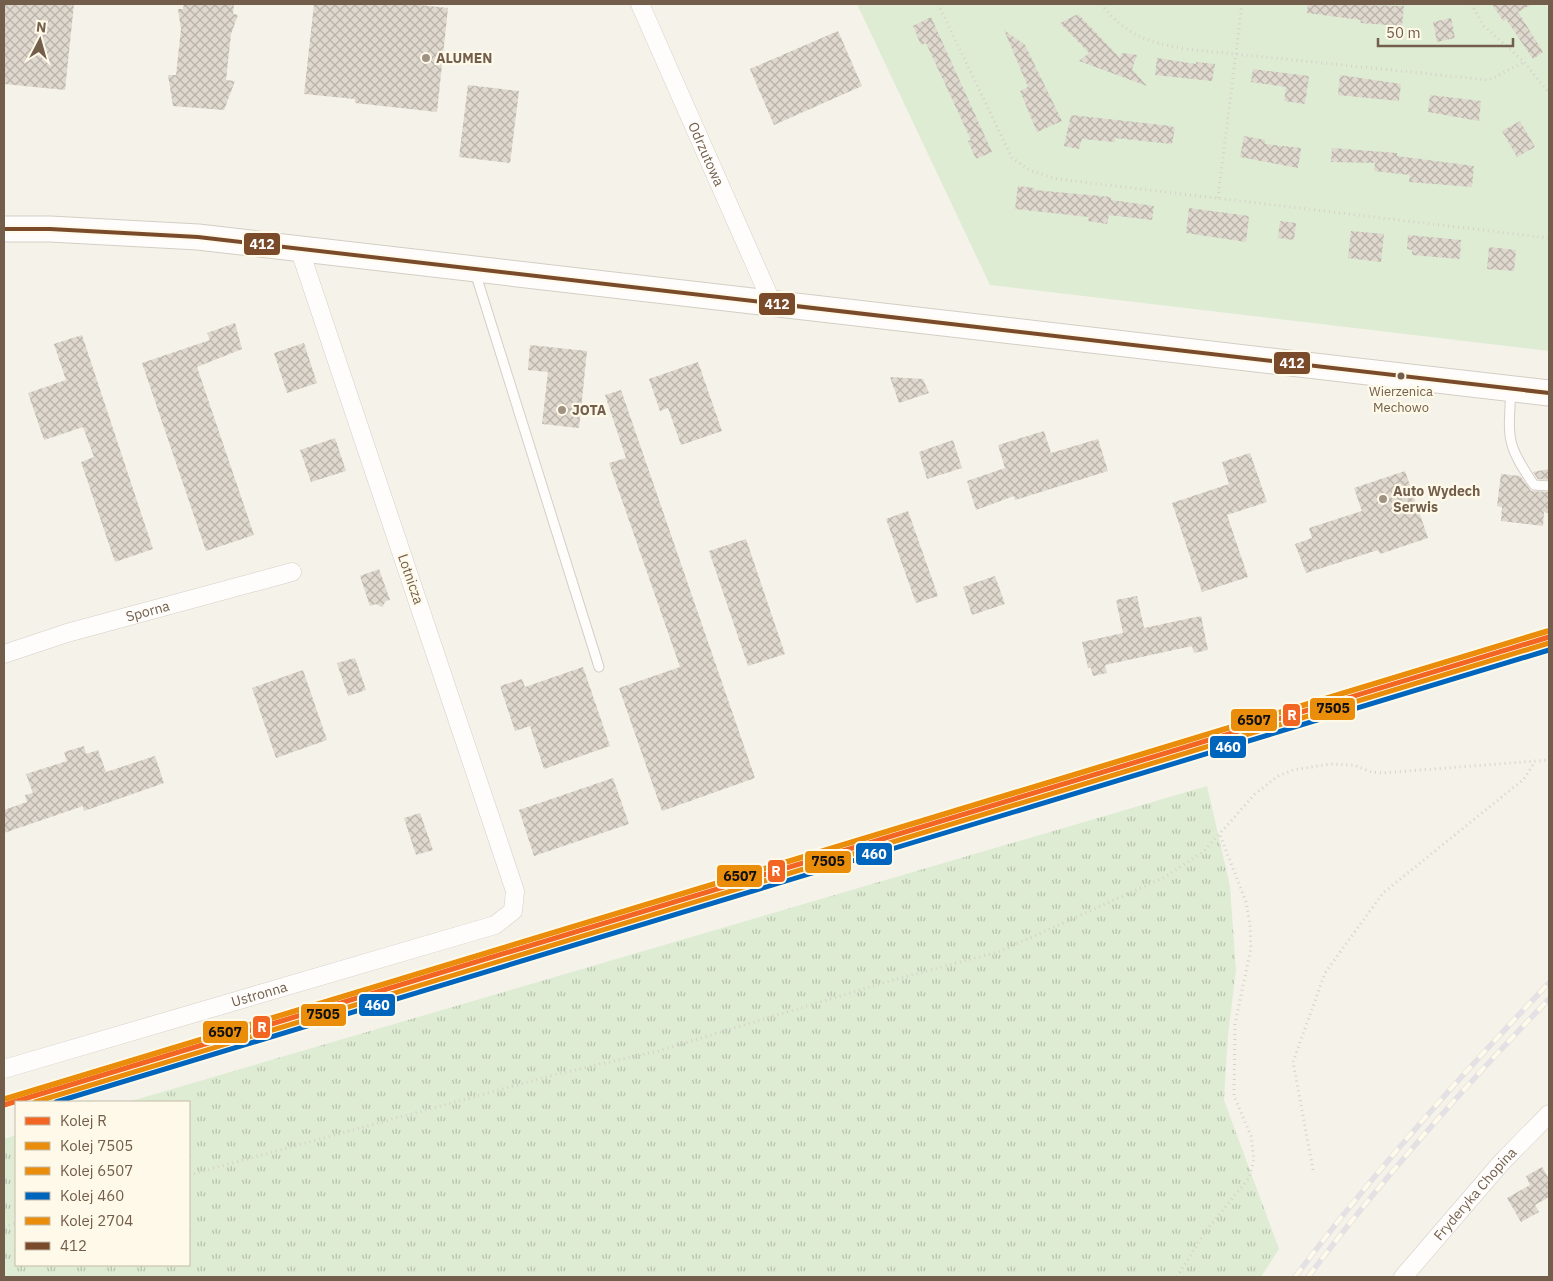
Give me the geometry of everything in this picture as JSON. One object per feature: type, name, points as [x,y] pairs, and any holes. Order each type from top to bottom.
[{"type":"main road","points":[[4,230],[120,232],[299,248],[1549,393]]},
{"type":"street","name":"Odrzutowa","points":[[640,4],[772,303]]},
{"type":"street","name":"Lotnicza","points":[[299,248],[515,890],[512,911]]},
{"type":"street","name":"Sporna","points":[[4,654],[67,633],[292,572]]},
{"type":"street","name":"Ustronna","points":[[4,1069],[495,924],[512,911]]},
{"type":"street","name":"Fryderyka Chopina","points":[[1403,1277],[1501,1163],[1549,1114]]},
{"type":"lane","points":[[473,268],[599,667]]},
{"type":"lane","points":[[1511,390],[1508,436],[1516,458],[1534,485],[1549,486]]},
{"type":"path","points":[[938,4],[1012,158],[1031,171],[1057,179],[1549,238]]},
{"type":"path","points":[[1101,4],[1117,24],[1151,43],[1236,55],[1489,80],[1524,62]]},
{"type":"path","points":[[1218,198],[1242,4]]},
{"type":"path","points":[[1471,4],[1484,26],[1524,62],[1549,93]]},
{"type":"path","points":[[190,1175],[557,1074],[658,1051],[894,980],[1001,951],[1166,877],[1204,851],[1255,794],[1278,776],[1292,770],[1330,764],[1354,765],[1371,772],[1382,773],[1534,763],[1549,760]]},
{"type":"path","points":[[1313,1170],[1293,1062],[1325,973],[1383,892],[1524,779],[1534,763]]},
{"type":"path","points":[[1177,1277],[1205,1232],[1249,1178],[1254,1159],[1251,1136],[1234,1096],[1235,1024],[1251,948],[1250,925],[1246,902],[1220,835]]},
{"type":"green space","points":[[857,4],[1546,4],[1549,9],[1549,351],[990,285]]},
{"type":"green space","points":[[1207,786],[1230,886],[1236,970],[1228,1035],[1224,1100],[1279,1249],[1261,1277],[4,1277],[4,1139],[15,1135],[15,1266],[190,1266],[190,1101],[131,1101]]},
{"type":"building","points":[[4,4],[74,4],[65,90],[4,84]]},
{"type":"building","points":[[184,4],[234,4],[233,14],[238,15],[231,34],[226,80],[235,81],[224,110],[173,106],[168,75],[176,75],[181,29],[178,9],[183,9]]},
{"type":"building","points":[[314,4],[411,4],[448,8],[437,112],[355,103],[355,99],[304,94]]},
{"type":"building","points":[[1308,4],[1404,6],[1402,26],[1360,23],[1361,20],[1307,13]]},
{"type":"building","points":[[1492,4],[1532,4],[1518,12],[1543,52],[1533,59],[1506,19],[1503,21]]},
{"type":"building","points":[[1078,14],[1120,58],[1122,53],[1137,55],[1132,69],[1147,86],[1079,61],[1089,53],[1060,23]]},
{"type":"building","points":[[931,17],[992,152],[976,159],[968,141],[971,140],[926,43],[921,45],[913,26]]},
{"type":"building","points":[[1451,18],[1455,38],[1437,42],[1433,22]]},
{"type":"building","points":[[1004,30],[1025,45],[1062,121],[1037,132],[1020,91],[1028,87]]},
{"type":"building","points":[[838,31],[862,86],[774,125],[750,69]]},
{"type":"building","points":[[1157,58],[1196,64],[1196,62],[1215,64],[1212,81],[1155,75]]},
{"type":"building","points":[[1253,69],[1309,76],[1305,104],[1284,101],[1286,87],[1251,82]]},
{"type":"building","points":[[1340,75],[1401,84],[1399,101],[1338,95]]},
{"type":"building","points":[[468,85],[519,91],[510,163],[459,157]]},
{"type":"building","points":[[1430,95],[1481,101],[1479,121],[1428,112]]},
{"type":"building","points":[[1071,115],[1171,126],[1175,128],[1172,144],[1115,138],[1115,142],[1082,139],[1079,149],[1064,146]]},
{"type":"building","points":[[1520,121],[1535,147],[1517,157],[1502,131]]},
{"type":"building","points":[[1244,136],[1265,140],[1265,144],[1301,148],[1298,168],[1240,157]]},
{"type":"building","points":[[1332,148],[1397,153],[1397,156],[1474,166],[1472,187],[1409,182],[1410,175],[1374,171],[1375,163],[1331,162]]},
{"type":"building","points":[[1018,186],[1034,188],[1034,190],[1111,197],[1111,200],[1154,206],[1152,220],[1109,215],[1107,224],[1088,221],[1089,217],[1015,209]]},
{"type":"building","points":[[1189,208],[1249,216],[1246,242],[1186,233]]},
{"type":"building","points":[[1280,221],[1296,223],[1294,240],[1278,238]]},
{"type":"building","points":[[1351,231],[1384,234],[1381,262],[1348,258]]},
{"type":"building","points":[[1408,235],[1461,240],[1460,259],[1412,255],[1412,250],[1407,249]]},
{"type":"building","points":[[1489,247],[1516,250],[1514,271],[1487,269]]},
{"type":"building","points":[[235,323],[242,349],[197,367],[254,535],[206,551],[142,363],[210,340],[207,333]]},
{"type":"building","points":[[82,335],[153,549],[115,562],[81,462],[94,457],[83,427],[44,440],[28,393],[66,380],[54,344]]},
{"type":"building","points":[[304,343],[317,383],[287,393],[274,353]]},
{"type":"building","points":[[530,345],[587,351],[579,428],[542,424],[548,372],[528,370]]},
{"type":"building","points":[[698,362],[722,431],[681,445],[668,408],[660,411],[649,379]]},
{"type":"building","points":[[890,377],[923,379],[929,393],[899,403]]},
{"type":"building","points":[[621,390],[755,778],[662,811],[619,688],[680,667],[609,463],[626,458],[605,395]]},
{"type":"building","points":[[1044,431],[1051,453],[1098,439],[1108,471],[1015,500],[1014,496],[976,510],[967,481],[1005,468],[998,445]]},
{"type":"building","points":[[335,438],[346,471],[311,482],[300,450]]},
{"type":"building","points":[[953,440],[962,468],[927,479],[919,452]]},
{"type":"building","points":[[1250,453],[1267,502],[1227,515],[1248,577],[1202,592],[1172,503],[1229,484],[1222,462]]},
{"type":"building","points":[[1549,469],[1549,480],[1538,479],[1533,472]]},
{"type":"building","points":[[1405,471],[1428,538],[1380,554],[1378,550],[1306,573],[1295,544],[1312,538],[1309,528],[1362,511],[1354,488]]},
{"type":"building","points":[[1501,474],[1520,476],[1531,491],[1549,492],[1549,513],[1544,512],[1543,526],[1501,521],[1502,507],[1497,506]]},
{"type":"building","points":[[908,511],[938,596],[916,603],[886,519]]},
{"type":"building","points":[[746,539],[785,654],[748,666],[709,551]]},
{"type":"building","points":[[379,569],[390,600],[386,601],[382,607],[376,604],[370,606],[360,576]]},
{"type":"building","points":[[995,576],[1005,604],[972,615],[963,587]]},
{"type":"building","points":[[1137,596],[1144,628],[1201,616],[1208,650],[1194,653],[1192,646],[1105,665],[1107,673],[1093,676],[1091,668],[1088,668],[1082,642],[1123,633],[1116,600]]},
{"type":"building","points":[[355,658],[366,690],[348,696],[337,663]]},
{"type":"building","points":[[583,667],[610,746],[544,769],[530,726],[515,731],[500,686],[522,679],[525,687]]},
{"type":"building","points":[[303,670],[327,740],[276,758],[252,688]]},
{"type":"building","points":[[84,746],[86,754],[98,750],[106,772],[155,756],[164,783],[84,811],[83,806],[4,833],[4,810],[27,802],[25,795],[33,793],[26,774],[67,761],[64,752]]},
{"type":"building","points":[[613,778],[629,824],[534,856],[519,810]]},
{"type":"building","points":[[420,813],[433,850],[416,855],[404,818]]},
{"type":"building","points":[[1542,1167],[1549,1179],[1549,1197],[1535,1205],[1539,1212],[1521,1222],[1507,1198],[1530,1185],[1526,1176]]},
{"type":"railway","points":[[1295,1277],[1386,1163],[1482,1054],[1549,983]]},
{"type":"railway","points":[[1308,1277],[1424,1134],[1549,999]]},
{"type":"rail line","name":"6507","points":[[4,1099],[1547,631]]},
{"type":"rail line","name":"2704","points":[[6,1099],[1549,631]]},
{"type":"rail line","name":"R","points":[[17,1101],[1549,637]]},
{"type":"rail line","name":"7505","points":[[38,1101],[1549,643]]},
{"type":"rail line","name":"460","points":[[59,1101],[1549,650]]},
{"type":"rail line","name":"R","points":[[4,1105],[15,1102]]},
{"type":"transit line","name":"412","points":[[4,229],[50,229],[198,237],[1549,393]]},
{"type":"place","name":"ALUMEN","points":[[426,58]]},
{"type":"place","name":"Wierzenica Mechowo","points":[[1401,376]]},
{"type":"place","name":"JOTA","points":[[562,410]]},
{"type":"place","name":"Auto Wydech Serwis","points":[[1383,499]]}]
